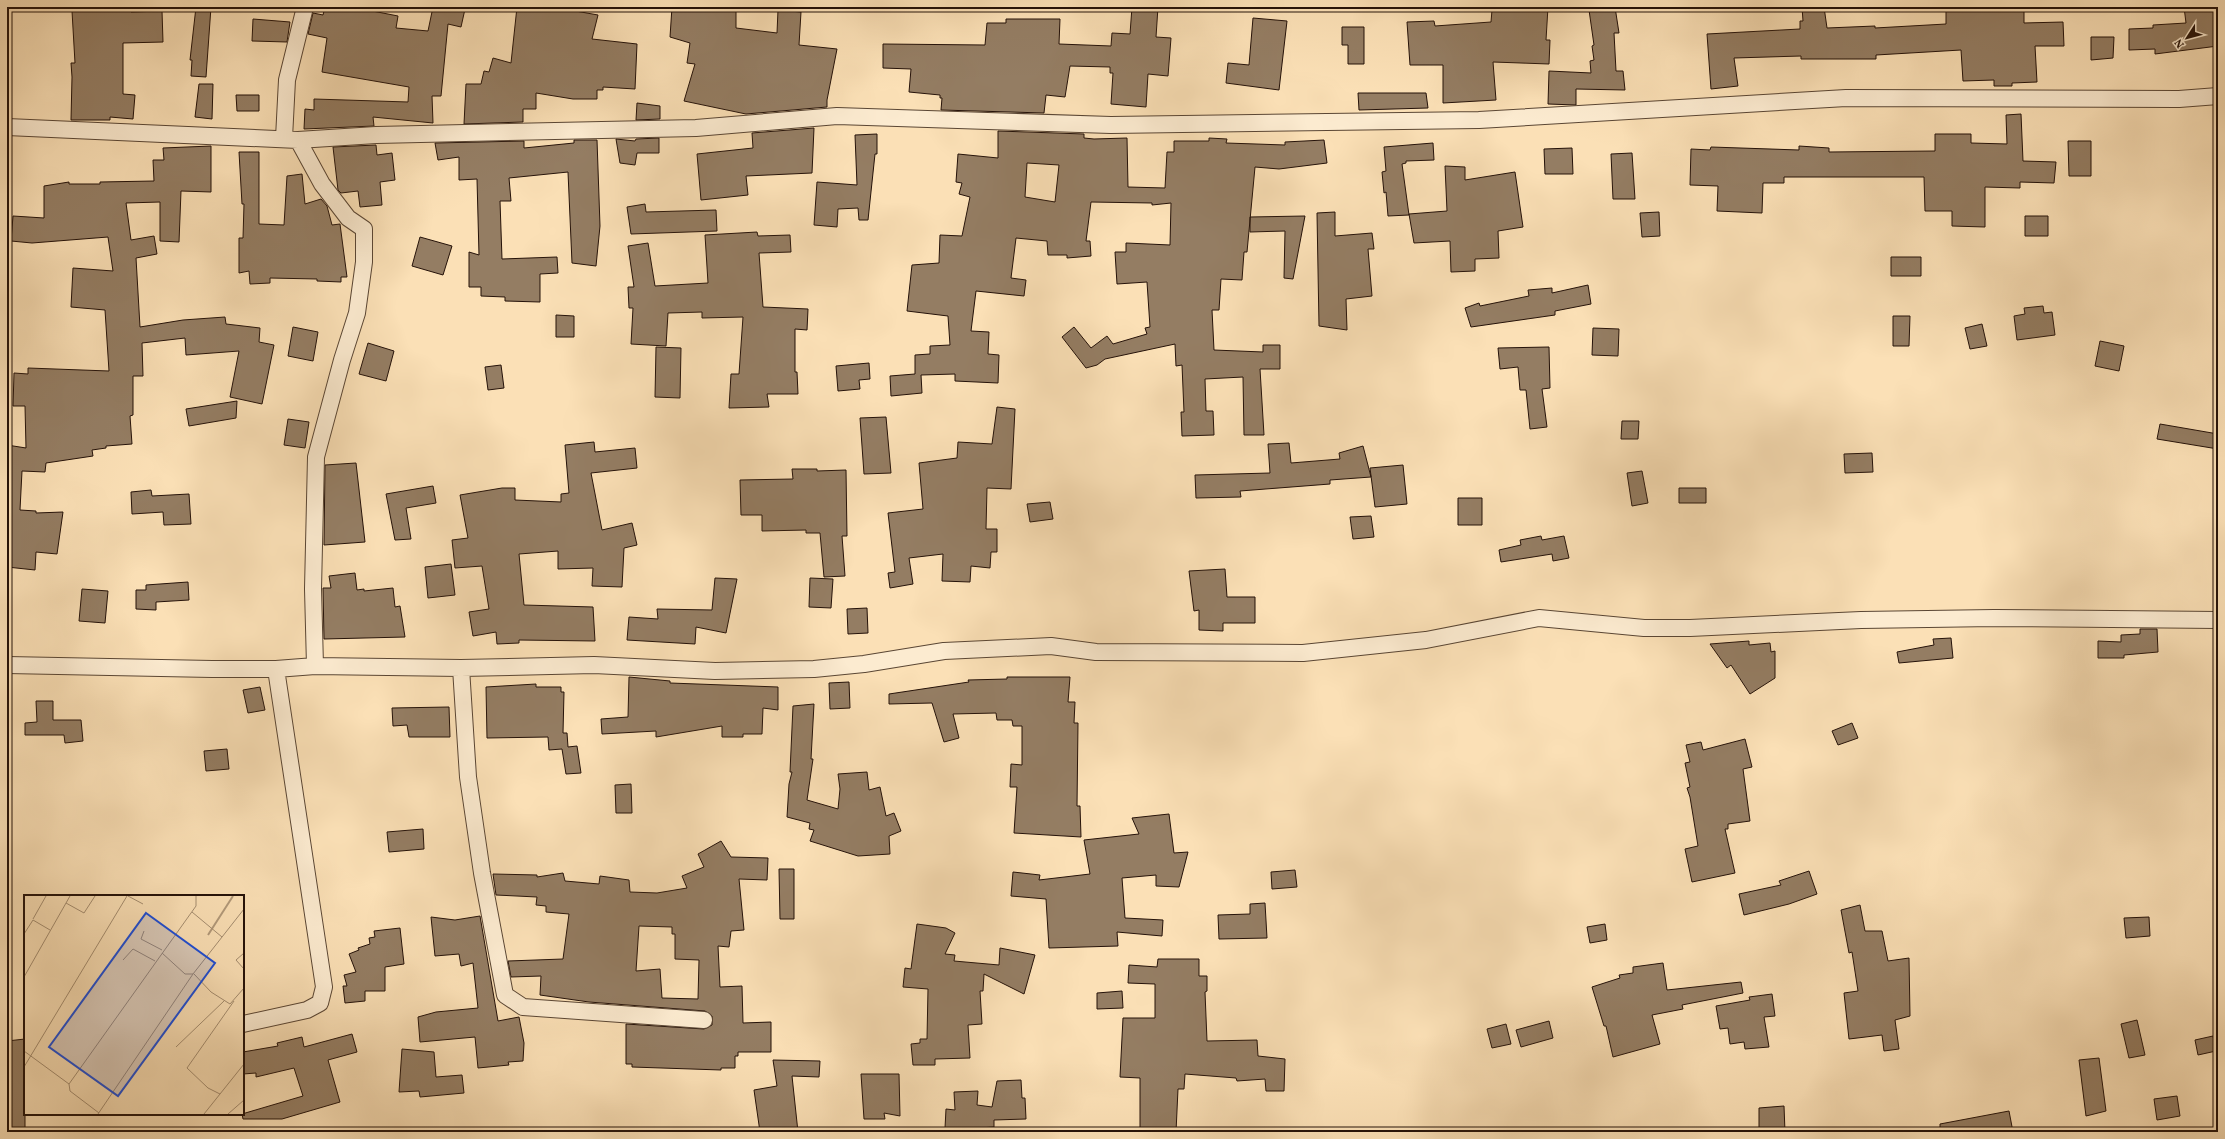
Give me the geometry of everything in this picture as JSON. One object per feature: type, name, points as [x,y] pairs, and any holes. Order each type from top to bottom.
[{"type":"street","points":[[305,7],[287,80],[291,139],[348,218],[364,229],[364,262],[358,313],[342,360],[316,458],[313,589],[315,666]]},
{"type":"street","points":[[7,127],[291,139],[376,135],[696,128],[837,116],[1111,125],[1466,120],[1846,98],[2180,99],[2218,96]]},
{"type":"street","points":[[7,665],[276,669],[315,666],[461,668],[594,665],[715,671],[814,669],[864,664],[944,651],[1051,646],[1096,652],[1303,653],[1426,640],[1539,618],[1644,628],[1690,628],[1822,622],[1986,618],[2218,620]]},
{"type":"street","points":[[461,668],[468,777],[482,872],[505,995],[523,1006],[673,1019],[704,1020]]},
{"type":"street","points":[[244,1024],[307,1010],[320,1003],[324,987],[276,669]]},
{"type":"building","points":[[131,7],[131,12],[162,11],[163,42],[123,43],[123,94],[135,95],[133,119],[110,117],[110,120],[71,120],[71,63],[75,63],[72,11]]},
{"type":"building","points":[[196,7],[211,7],[206,77],[191,76],[192,60],[190,60]]},
{"type":"building","points":[[325,7],[352,7],[398,16],[396,28],[428,31],[433,7],[465,9],[461,27],[448,24],[441,96],[432,96],[433,123],[373,117],[374,126],[304,129],[305,109],[314,110],[314,99],[408,102],[409,87],[322,72],[327,38],[308,34],[313,13],[323,15]]},
{"type":"building","points":[[517,7],[553,7],[598,15],[592,39],[637,44],[635,89],[603,87],[603,90],[597,90],[597,99],[573,99],[536,93],[536,109],[523,109],[523,122],[464,124],[466,84],[481,84],[484,71],[489,72],[493,58],[511,63]]},
{"type":"building","points":[[672,7],[736,7],[736,28],[777,33],[778,10],[801,12],[799,45],[837,49],[827,107],[746,114],[684,101],[695,64],[687,63],[690,43],[670,37]]},
{"type":"building","points":[[1132,7],[1158,7],[1156,37],[1171,38],[1168,76],[1148,74],[1146,107],[1111,104],[1113,73],[1110,73],[1110,67],[1070,66],[1065,97],[1046,95],[1044,113],[941,110],[942,98],[940,98],[940,95],[909,92],[911,69],[883,68],[883,44],[985,45],[987,23],[1006,23],[1006,19],[1060,19],[1059,44],[1111,46],[1112,33],[1130,34]]},
{"type":"building","points":[[1516,7],[1548,7],[1546,40],[1550,40],[1549,64],[1493,62],[1496,100],[1443,103],[1443,65],[1410,65],[1407,22],[1434,21],[1435,26],[1491,22],[1492,10],[1516,10]]},
{"type":"building","points":[[1615,7],[1619,33],[1614,33],[1616,71],[1623,71],[1625,90],[1576,89],[1576,105],[1548,104],[1549,71],[1591,73],[1590,61],[1594,60],[1592,46],[1594,45],[1589,10]]},
{"type":"building","points":[[1802,7],[1824,7],[1827,28],[1875,26],[1875,28],[1946,24],[1946,7],[2024,7],[2024,23],[2063,22],[2064,46],[2035,46],[2037,82],[2012,83],[2012,86],[1994,86],[1994,80],[1963,81],[1961,50],[1876,55],[1876,59],[1801,59],[1801,56],[1734,58],[1738,86],[1711,89],[1707,34],[1800,29],[1800,21],[1803,21]]},
{"type":"building","points":[[2184,7],[2215,7],[2218,46],[2155,54],[2155,49],[2129,50],[2129,29],[2153,28],[2153,25],[2186,23]]},
{"type":"building","points":[[1253,18],[1287,21],[1279,90],[1226,83],[1228,63],[1249,65]]},
{"type":"building","points":[[253,19],[290,22],[287,42],[252,41]]},
{"type":"building","points":[[1342,27],[1364,27],[1364,64],[1348,64],[1348,45],[1342,45]]},
{"type":"building","points":[[2091,37],[2114,37],[2113,58],[2091,60]]},
{"type":"building","points":[[199,84],[213,84],[212,119],[195,117]]},
{"type":"building","points":[[1358,93],[1426,93],[1428,108],[1359,110]]},
{"type":"building","points":[[236,95],[259,95],[259,111],[237,111]]},
{"type":"building","points":[[637,103],[660,106],[660,119],[636,120]]},
{"type":"building","points":[[2021,114],[2023,161],[2056,162],[2054,183],[2020,182],[2020,188],[1985,187],[1985,227],[1952,226],[1952,211],[1925,211],[1924,177],[1784,177],[1784,183],[1763,183],[1762,213],[1717,211],[1718,186],[1690,185],[1691,149],[1710,150],[1711,147],[1799,150],[1799,146],[1829,148],[1829,152],[1935,151],[1935,134],[1971,134],[1971,143],[2007,144],[2006,115]]},
{"type":"building","points":[[814,128],[812,173],[746,176],[748,195],[701,200],[697,154],[753,148],[752,133]]},
{"type":"building","points":[[998,131],[1084,134],[1084,138],[1094,139],[1127,138],[1128,187],[1165,188],[1167,152],[1174,152],[1174,141],[1209,141],[1209,138],[1227,139],[1226,143],[1285,145],[1285,142],[1324,140],[1327,163],[1279,169],[1255,167],[1247,252],[1244,252],[1242,280],[1221,279],[1219,310],[1212,310],[1214,350],[1263,352],[1263,345],[1280,345],[1280,369],[1260,369],[1264,435],[1244,435],[1243,377],[1205,379],[1206,411],[1213,411],[1214,435],[1182,436],[1181,412],[1184,412],[1182,365],[1176,366],[1175,344],[1105,359],[1097,365],[1086,368],[1062,337],[1074,327],[1091,348],[1107,336],[1113,344],[1147,334],[1145,328],[1150,327],[1147,282],[1117,284],[1115,252],[1126,252],[1126,243],[1170,245],[1171,203],[1152,205],[1152,203],[1091,202],[1086,241],[1090,241],[1091,256],[1067,258],[1067,255],[1048,255],[1047,241],[1016,238],[1011,278],[1026,280],[1024,296],[976,291],[971,331],[989,332],[988,354],[999,355],[998,383],[955,381],[955,374],[921,375],[922,393],[891,396],[890,376],[915,374],[915,355],[930,354],[930,346],[950,345],[948,316],[907,311],[912,265],[939,263],[940,235],[962,236],[970,197],[959,194],[962,183],[956,182],[958,154],[998,158]],"holes":[[[1027,163],[1059,165],[1055,202],[1025,197]]]},
{"type":"building","points":[[877,134],[877,154],[875,154],[868,220],[859,220],[858,208],[838,209],[837,227],[814,225],[817,182],[857,185],[855,135]]},
{"type":"building","points":[[659,138],[659,153],[637,153],[635,165],[620,163],[616,139],[635,141],[636,139]]},
{"type":"building","points":[[574,140],[597,140],[600,226],[596,266],[572,263],[568,172],[509,178],[511,201],[500,201],[502,259],[557,257],[558,273],[540,274],[540,302],[505,301],[505,297],[481,296],[481,287],[469,287],[469,252],[479,255],[477,179],[459,180],[459,157],[438,160],[435,143],[524,141],[524,148],[574,143]]},
{"type":"building","points":[[2068,141],[2091,141],[2091,176],[2069,176]]},
{"type":"building","points":[[1433,143],[1434,160],[1406,161],[1406,163],[1402,164],[1409,215],[1388,216],[1386,192],[1384,193],[1382,172],[1386,171],[1384,147]]},
{"type":"building","points":[[376,145],[377,155],[392,153],[395,180],[380,182],[382,205],[360,207],[358,191],[341,193],[338,190],[333,147]]},
{"type":"building","points":[[211,146],[211,192],[181,191],[179,242],[160,241],[160,202],[126,203],[131,240],[154,236],[157,254],[136,258],[140,327],[183,320],[225,317],[226,324],[260,328],[259,342],[274,345],[262,404],[230,397],[239,351],[186,355],[185,338],[142,343],[143,376],[133,376],[133,415],[130,416],[132,444],[106,446],[106,448],[92,450],[93,456],[46,463],[45,472],[22,471],[20,510],[36,511],[36,513],[63,512],[57,554],[36,552],[35,570],[7,567],[11,528],[7,528],[7,445],[26,448],[25,406],[13,406],[14,373],[28,374],[28,368],[109,371],[105,310],[71,307],[73,268],[113,271],[108,237],[32,243],[11,241],[13,216],[44,218],[44,186],[69,182],[69,184],[100,184],[100,182],[154,181],[153,160],[164,160],[163,148]]},
{"type":"building","points":[[1572,148],[1573,174],[1545,174],[1544,149]]},
{"type":"building","points":[[239,152],[259,152],[259,224],[284,225],[287,176],[302,174],[305,204],[321,199],[327,206],[332,225],[340,224],[347,277],[341,277],[341,282],[317,281],[317,279],[270,278],[270,283],[250,284],[249,271],[239,273],[239,238],[243,238],[244,204],[242,204]]},
{"type":"building","points":[[1632,153],[1635,199],[1613,199],[1611,154]]},
{"type":"building","points":[[1445,166],[1465,167],[1465,180],[1515,172],[1523,227],[1498,231],[1499,258],[1475,259],[1475,271],[1451,272],[1450,241],[1414,243],[1409,214],[1447,211]]},
{"type":"building","points":[[645,204],[646,212],[716,210],[717,231],[631,234],[627,207]]},
{"type":"building","points":[[1335,212],[1335,236],[1372,233],[1374,249],[1368,249],[1372,296],[1346,299],[1347,330],[1319,326],[1317,213]]},
{"type":"building","points":[[1659,212],[1660,236],[1642,237],[1640,213]]},
{"type":"building","points":[[1305,216],[1293,279],[1284,278],[1285,231],[1250,232],[1250,217]]},
{"type":"building","points":[[2025,216],[2048,216],[2048,236],[2025,236]]},
{"type":"building","points":[[757,232],[758,236],[790,235],[791,252],[759,253],[763,307],[808,309],[807,330],[795,329],[795,372],[797,372],[798,394],[767,394],[769,407],[729,408],[731,374],[739,374],[743,317],[702,318],[702,312],[668,313],[666,346],[631,344],[633,308],[629,308],[628,287],[634,287],[628,246],[648,243],[655,286],[708,283],[705,235]]},
{"type":"building","points":[[420,237],[452,246],[443,275],[412,266]]},
{"type":"building","points":[[1891,257],[1921,257],[1921,276],[1891,276]]},
{"type":"building","points":[[1588,285],[1591,304],[1555,311],[1555,315],[1471,327],[1465,308],[1479,303],[1480,306],[1529,296],[1528,290],[1552,288],[1552,293]]},
{"type":"building","points":[[2043,306],[2044,313],[2052,312],[2055,335],[2017,340],[2014,316],[2025,314],[2024,308]]},
{"type":"building","points":[[556,315],[574,316],[574,337],[556,337]]},
{"type":"building","points":[[1893,316],[1910,316],[1909,346],[1893,346]]},
{"type":"building","points":[[1982,324],[1987,346],[1970,349],[1965,328]]},
{"type":"building","points":[[293,327],[318,332],[313,361],[288,356]]},
{"type":"building","points":[[1593,328],[1619,329],[1618,356],[1592,355]]},
{"type":"building","points":[[2100,341],[2124,346],[2119,371],[2095,366]]},
{"type":"building","points":[[368,343],[394,351],[386,381],[359,374]]},
{"type":"building","points":[[656,347],[681,348],[680,398],[655,397]]},
{"type":"building","points":[[1549,347],[1550,388],[1542,389],[1547,427],[1530,429],[1526,390],[1520,390],[1518,367],[1500,369],[1498,348]]},
{"type":"building","points":[[869,363],[870,379],[859,380],[860,389],[838,391],[836,366]]},
{"type":"building","points":[[501,365],[504,388],[488,390],[485,367]]},
{"type":"building","points":[[237,401],[236,418],[189,426],[186,409]]},
{"type":"building","points":[[997,407],[1015,409],[1011,489],[987,488],[986,529],[997,529],[997,552],[991,552],[990,568],[971,566],[970,582],[942,581],[943,554],[909,558],[913,584],[890,588],[888,573],[895,572],[888,513],[923,509],[919,463],[957,458],[958,442],[992,444]]},
{"type":"building","points":[[886,417],[891,473],[864,474],[860,418]]},
{"type":"building","points":[[288,419],[309,422],[305,448],[284,445]]},
{"type":"building","points":[[1622,421],[1639,421],[1638,439],[1621,439]]},
{"type":"building","points":[[2160,424],[2218,434],[2218,449],[2157,439]]},
{"type":"building","points":[[594,442],[595,452],[635,448],[637,468],[591,473],[602,530],[632,523],[637,545],[624,548],[622,587],[592,586],[593,568],[558,569],[558,551],[519,554],[524,605],[593,607],[595,641],[519,640],[519,643],[497,644],[496,632],[473,636],[469,612],[489,609],[482,566],[455,568],[452,540],[468,538],[460,495],[502,488],[515,488],[515,500],[561,502],[561,494],[569,493],[565,445]]},
{"type":"building","points":[[1289,443],[1291,463],[1340,459],[1339,453],[1363,446],[1371,477],[1330,480],[1330,484],[1240,491],[1241,497],[1196,498],[1195,475],[1270,473],[1268,444]]},
{"type":"building","points":[[1872,453],[1873,472],[1845,473],[1844,454]]},
{"type":"building","points":[[356,463],[365,542],[324,545],[325,465]]},
{"type":"building","points":[[1403,465],[1407,504],[1375,507],[1370,468]]},
{"type":"building","points":[[792,469],[817,469],[817,471],[846,470],[847,536],[842,536],[845,576],[824,577],[820,533],[806,533],[806,530],[762,531],[762,515],[741,515],[740,480],[793,479]]},
{"type":"building","points":[[1642,471],[1648,503],[1632,506],[1627,473]]},
{"type":"building","points":[[433,486],[436,503],[406,508],[411,539],[395,540],[386,494]]},
{"type":"building","points":[[1679,488],[1706,488],[1706,503],[1679,503]]},
{"type":"building","points":[[151,490],[152,496],[189,494],[191,524],[164,525],[163,512],[132,514],[131,492]]},
{"type":"building","points":[[1458,498],[1482,498],[1482,525],[1458,525]]},
{"type":"building","points":[[1050,502],[1053,519],[1030,522],[1027,504]]},
{"type":"building","points":[[1371,516],[1374,537],[1353,539],[1350,517]]},
{"type":"building","points":[[1541,536],[1542,540],[1564,536],[1569,558],[1553,561],[1552,554],[1501,562],[1499,550],[1521,545],[1520,540]]},
{"type":"building","points":[[451,564],[455,595],[428,598],[425,567]]},
{"type":"building","points":[[1225,569],[1227,597],[1255,597],[1255,623],[1223,623],[1223,631],[1199,630],[1199,610],[1194,611],[1189,571]]},
{"type":"building","points":[[355,573],[357,590],[364,589],[364,591],[393,588],[395,607],[400,606],[405,637],[324,639],[323,588],[331,588],[329,576]]},
{"type":"building","points":[[715,578],[737,579],[726,633],[696,627],[695,644],[627,640],[629,617],[658,619],[657,609],[712,610]]},
{"type":"building","points":[[810,578],[833,579],[831,608],[809,607]]},
{"type":"building","points":[[188,582],[189,600],[156,602],[156,610],[136,609],[136,590],[146,590],[146,585]]},
{"type":"building","points":[[82,589],[108,591],[105,623],[79,621]]},
{"type":"building","points":[[867,608],[868,633],[848,634],[847,609]]},
{"type":"building","points":[[2140,629],[2157,629],[2158,652],[2124,655],[2124,658],[2098,658],[2098,641],[2121,642],[2121,635],[2140,634]]},
{"type":"building","points":[[1951,638],[1953,658],[1899,663],[1897,652],[1934,645],[1933,639]]},
{"type":"building","points":[[1749,641],[1749,645],[1770,643],[1771,652],[1775,651],[1775,678],[1750,694],[1731,665],[1727,668],[1710,644]]},
{"type":"building","points":[[629,677],[670,681],[670,683],[778,687],[778,710],[763,708],[762,734],[743,734],[743,737],[722,737],[722,726],[656,737],[656,731],[602,734],[601,719],[628,717]]},
{"type":"building","points":[[1007,677],[1070,677],[1068,702],[1075,702],[1074,723],[1078,723],[1077,806],[1080,806],[1081,837],[1014,833],[1017,787],[1010,787],[1011,764],[1022,765],[1022,726],[1013,726],[1012,720],[997,720],[996,713],[953,714],[959,738],[944,742],[932,703],[889,704],[889,694],[969,682],[968,680],[1007,679]]},
{"type":"building","points":[[849,682],[850,708],[830,709],[829,683]]},
{"type":"building","points":[[536,684],[536,687],[561,687],[561,692],[564,692],[563,733],[567,733],[568,747],[577,746],[581,773],[566,774],[562,749],[549,750],[548,737],[487,738],[486,687]]},
{"type":"building","points":[[260,687],[265,710],[248,713],[243,690]]},
{"type":"building","points":[[36,701],[53,701],[53,720],[81,720],[83,741],[65,743],[64,735],[25,735],[25,723],[37,722]]},
{"type":"building","points":[[814,704],[811,759],[813,759],[807,800],[838,809],[840,789],[838,774],[867,772],[869,790],[880,787],[886,816],[894,813],[901,831],[889,836],[890,854],[858,856],[810,841],[814,830],[809,829],[810,823],[787,817],[789,784],[792,772],[790,772],[793,706]]},
{"type":"building","points":[[449,707],[450,737],[409,737],[407,725],[393,726],[392,708]]},
{"type":"building","points":[[1852,723],[1858,738],[1838,745],[1832,731]]},
{"type":"building","points":[[1745,739],[1752,767],[1743,769],[1750,821],[1728,824],[1728,829],[1725,829],[1735,873],[1692,882],[1685,849],[1698,846],[1690,797],[1687,788],[1690,787],[1685,763],[1690,762],[1686,745],[1701,742],[1703,750]]},
{"type":"building","points":[[227,749],[229,769],[206,771],[204,751]]},
{"type":"building","points":[[631,784],[632,813],[616,813],[615,785]]},
{"type":"building","points":[[1169,814],[1174,853],[1188,852],[1179,887],[1156,886],[1156,875],[1122,878],[1125,918],[1163,920],[1162,936],[1117,932],[1118,946],[1049,948],[1046,899],[1011,896],[1013,872],[1040,875],[1039,880],[1090,874],[1084,840],[1139,834],[1132,818]]},
{"type":"building","points":[[423,829],[424,849],[389,852],[387,832]]},
{"type":"building","points":[[721,841],[731,857],[768,858],[767,880],[739,879],[744,930],[731,931],[729,947],[718,946],[720,987],[742,986],[743,1023],[771,1022],[771,1052],[738,1052],[738,1056],[735,1056],[735,1068],[721,1068],[721,1070],[632,1067],[632,1064],[626,1064],[626,1024],[704,1029],[712,1025],[712,1016],[705,1011],[589,1002],[540,995],[541,976],[511,977],[508,961],[563,959],[569,914],[546,912],[546,906],[536,905],[537,897],[496,895],[493,874],[537,875],[537,877],[563,873],[565,881],[599,884],[600,876],[629,880],[630,892],[657,893],[687,888],[682,876],[704,867],[698,854]],"holes":[[[639,926],[672,927],[672,934],[675,934],[675,959],[699,960],[698,999],[662,998],[660,969],[636,971]]]},
{"type":"building","points":[[779,869],[794,869],[794,919],[780,919]]},
{"type":"building","points":[[1295,870],[1297,887],[1272,889],[1271,872]]},
{"type":"building","points":[[1809,871],[1817,894],[1789,904],[1744,915],[1739,894],[1781,885],[1779,881]]},
{"type":"building","points":[[1265,903],[1267,938],[1219,939],[1218,915],[1250,914],[1250,904]]},
{"type":"building","points":[[1860,905],[1865,931],[1882,931],[1888,961],[1909,958],[1910,1016],[1895,1020],[1899,1049],[1884,1051],[1882,1035],[1849,1039],[1844,993],[1858,991],[1852,952],[1849,953],[1841,910]]},
{"type":"building","points":[[480,916],[498,1021],[519,1017],[524,1043],[523,1061],[508,1062],[509,1065],[478,1068],[475,1037],[420,1042],[418,1017],[436,1012],[478,1008],[473,963],[461,966],[459,954],[435,956],[431,917],[455,920]]},
{"type":"building","points":[[2149,917],[2150,936],[2126,938],[2124,918]]},
{"type":"building","points":[[917,924],[946,928],[955,933],[945,954],[955,955],[954,961],[999,965],[1000,948],[1035,955],[1024,994],[984,974],[983,991],[980,991],[982,1024],[968,1025],[970,1058],[935,1059],[935,1065],[913,1065],[911,1044],[920,1043],[920,1039],[927,1039],[928,989],[903,987],[905,968],[911,969]]},
{"type":"building","points":[[1605,924],[1607,940],[1590,943],[1587,927]]},
{"type":"building","points":[[400,928],[404,964],[385,967],[385,991],[365,991],[365,1001],[345,1003],[343,986],[347,986],[344,975],[356,972],[349,954],[359,950],[358,948],[370,944],[369,938],[375,937],[374,931]]},
{"type":"building","points":[[1158,959],[1199,959],[1199,976],[1207,976],[1207,991],[1205,992],[1207,1041],[1257,1040],[1258,1056],[1285,1059],[1284,1091],[1266,1091],[1265,1079],[1237,1081],[1236,1078],[1185,1074],[1184,1089],[1178,1089],[1176,1132],[1140,1132],[1140,1078],[1120,1077],[1123,1018],[1155,1018],[1155,984],[1128,983],[1129,965],[1157,967]]},
{"type":"building","points":[[1663,963],[1667,990],[1741,982],[1743,993],[1682,1005],[1683,1009],[1652,1015],[1660,1044],[1613,1057],[1606,1026],[1604,1026],[1592,987],[1620,978],[1619,975],[1633,973],[1633,967]]},
{"type":"building","points":[[1122,991],[1123,1008],[1097,1009],[1097,993]]},
{"type":"building","points":[[1772,994],[1775,1016],[1764,1017],[1769,1047],[1745,1049],[1744,1042],[1730,1044],[1728,1028],[1720,1029],[1716,1006],[1750,1000],[1749,997]]},
{"type":"building","points":[[2137,1020],[2145,1055],[2129,1058],[2121,1024]]},
{"type":"building","points":[[1549,1021],[1553,1038],[1521,1047],[1516,1030]]},
{"type":"building","points":[[1506,1024],[1511,1044],[1492,1048],[1487,1029]]},
{"type":"building","points":[[352,1034],[357,1052],[328,1060],[340,1102],[282,1119],[243,1119],[242,1115],[244,1113],[303,1096],[294,1068],[256,1077],[256,1073],[244,1074],[244,1052],[278,1046],[277,1043],[302,1037],[304,1047]]},
{"type":"building","points":[[2213,1036],[2216,1051],[2198,1055],[2195,1040]]},
{"type":"building","points":[[24,1039],[25,1132],[7,1132],[7,1041]]},
{"type":"building","points":[[402,1049],[434,1052],[436,1077],[462,1075],[464,1093],[420,1097],[419,1091],[399,1092]]},
{"type":"building","points":[[2099,1058],[2106,1111],[2086,1116],[2079,1060]]},
{"type":"building","points":[[773,1060],[820,1061],[819,1077],[792,1076],[798,1132],[760,1132],[754,1090],[777,1086]]},
{"type":"building","points":[[861,1074],[899,1074],[900,1116],[884,1113],[885,1119],[864,1119]]},
{"type":"building","points":[[1021,1080],[1022,1098],[1025,1098],[1026,1119],[994,1120],[994,1127],[964,1129],[945,1128],[946,1109],[955,1110],[954,1092],[978,1091],[977,1105],[992,1107],[997,1081]]},
{"type":"building","points":[[2177,1096],[2180,1116],[2157,1120],[2154,1099]]},
{"type":"building","points":[[1784,1106],[1785,1132],[1759,1132],[1759,1108]]},
{"type":"building","points":[[2009,1111],[2013,1132],[1940,1132],[1940,1124]]}]
